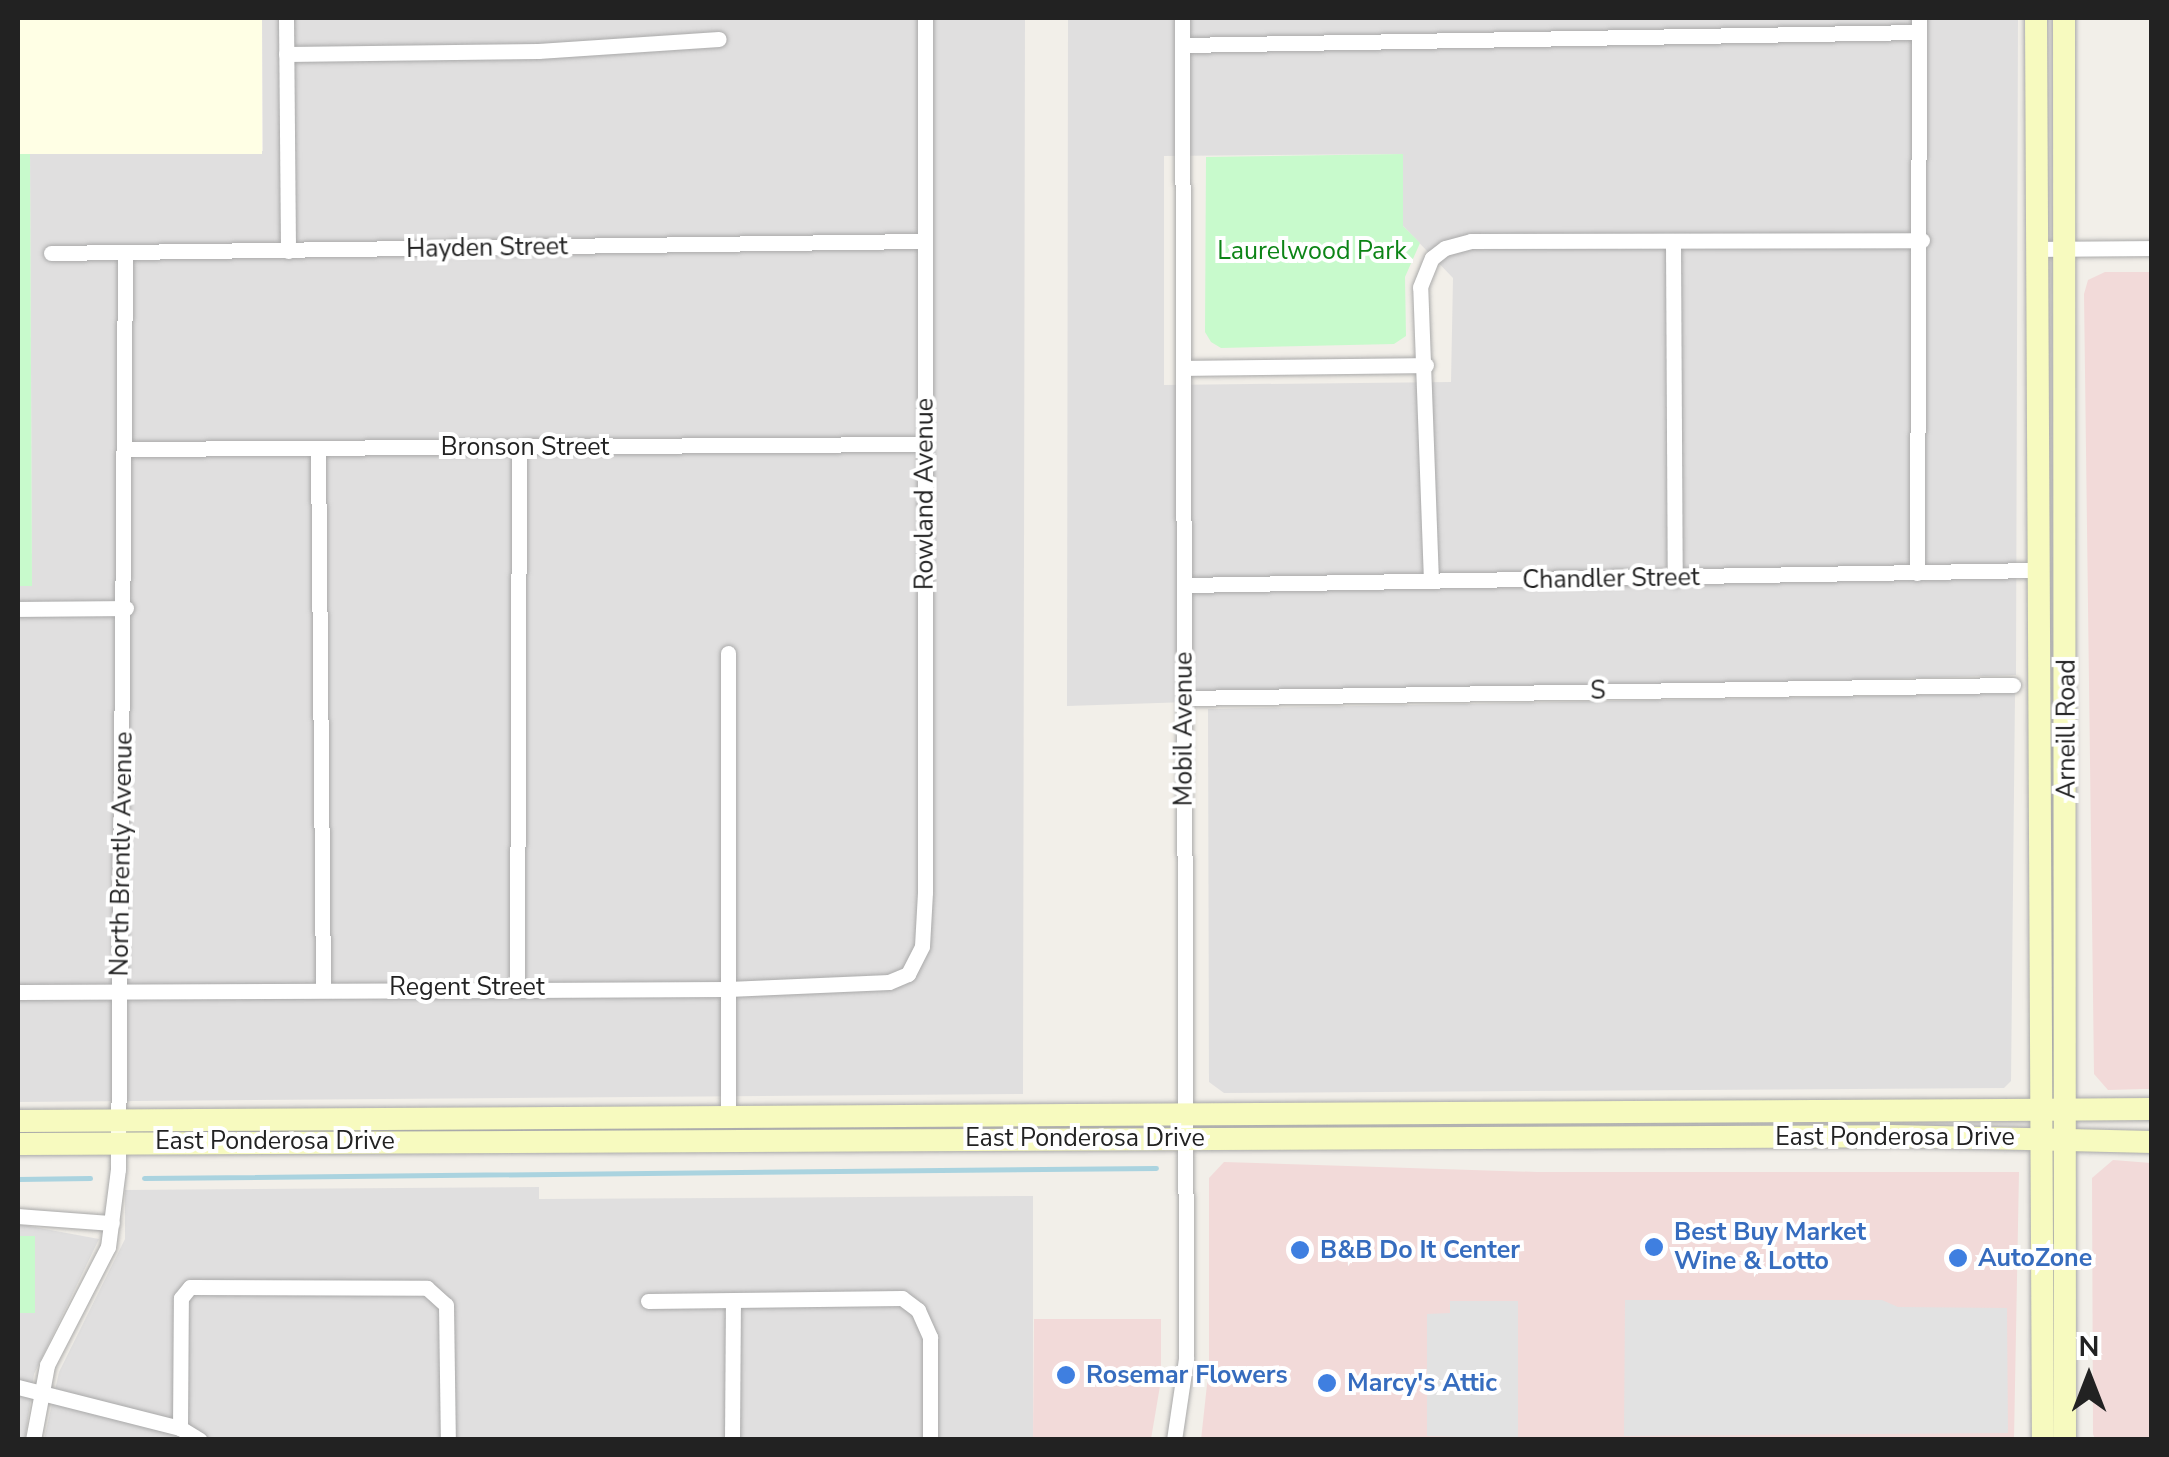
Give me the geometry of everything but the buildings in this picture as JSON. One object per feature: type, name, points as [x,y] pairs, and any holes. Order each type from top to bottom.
[{"type":"main road","name":"Arneill Road","points":[[2036,18],[2043,1440]]},
{"type":"main road","name":"Arneill Road","points":[[2064,18],[2069,1108],[2065,1440]]},
{"type":"main road","name":"East Ponderosa Drive","points":[[18,1121],[118,1131],[1183,1125],[2152,1109]]},
{"type":"main road","name":"East Ponderosa Drive","points":[[18,1144],[118,1131],[728,1114],[2152,1142]]},
{"type":"street","points":[[286,18],[288,250]]},
{"type":"street","name":"Rowland Avenue","points":[[913,969],[922,946],[925,892],[925,18]]},
{"type":"street","name":"Mobil Avenue","points":[[1174,1440],[1186,1359],[1182,18]]},
{"type":"street","points":[[1182,45],[1919,25],[1922,240],[1917,574]]},
{"type":"street","points":[[286,54],[538,51],[718,39]]},
{"type":"street","points":[[1431,581],[1426,366],[1420,286],[1432,258],[1471,240],[1922,240]]},
{"type":"street","name":"Hayden Street","points":[[51,253],[924,241]]},
{"type":"street","points":[[1673,243],[1675,579]]},
{"type":"street","points":[[2038,248],[2152,248]]},
{"type":"street","name":"North Brently Avenue","points":[[34,1440],[38,1391],[58,1341],[94,1281],[112,1223],[118,1131],[126,608],[125,252]]},
{"type":"street","points":[[1185,368],[1426,366]]},
{"type":"street","name":"Bronson Street","points":[[126,450],[925,444]]},
{"type":"street","points":[[517,987],[518,447]]},
{"type":"street","points":[[318,448],[323,987]]},
{"type":"street","name":"Chandler Street","points":[[1184,585],[2038,570]]},
{"type":"street","points":[[18,609],[126,608]]},
{"type":"street","points":[[728,653],[728,1114]]},
{"type":"street","name":"S","points":[[1184,698],[2013,685]]},
{"type":"street","name":"Regent Street","points":[[18,992],[120,987],[728,989],[889,982],[913,969]]},
{"type":"street","points":[[18,1216],[112,1223]]},
{"type":"street","points":[[180,1428],[181,1298],[190,1287],[426,1288],[442,1298],[448,1440]]},
{"type":"street","points":[[648,1301],[890,1295],[911,1304],[930,1338],[930,1440]]},
{"type":"street","points":[[732,1440],[733,1301]]},
{"type":"street","points":[[18,1387],[180,1428],[200,1440]]},
{"type":"shaded area","points":[[18,18],[262,18],[262,154],[18,154]]},
{"type":"shaded area","points":[[262,18],[1025,18],[1023,1094],[18,1102],[18,586],[32,585],[30,153],[263,151]]},
{"type":"shaded area","points":[[1068,18],[2018,18],[2016,675],[1067,706]],"holes":[[[1402,154],[1403,226],[1453,278],[1451,382],[1164,385],[1164,156]]]},
{"type":"shaded area","points":[[2105,272],[2152,272],[2152,1089],[2108,1090],[2094,1074],[2084,294],[2088,280]]},
{"type":"shaded area","points":[[2015,693],[2011,1081],[2004,1088],[1224,1093],[1209,1082],[1208,709]]},
{"type":"shaded area","points":[[2113,1160],[2151,1163],[2151,1439],[2095,1439],[2093,1434],[2092,1178]]},
{"type":"shaded area","points":[[1224,1162],[1537,1172],[2019,1172],[2014,1439],[1201,1440],[1209,1366],[1209,1178]]},
{"type":"shaded area","points":[[539,1187],[539,1199],[1033,1196],[1033,1439],[44,1440],[59,1372],[125,1239],[125,1190]]},
{"type":"shaded area","points":[[18,1224],[99,1239],[34,1374],[25,1440],[18,1439]]},
{"type":"shaded area","points":[[1625,1300],[1882,1300],[1898,1307],[2007,1308],[2008,1433],[1624,1436]]},
{"type":"shaded area","points":[[1450,1301],[1518,1301],[1518,1439],[1427,1436],[1427,1314],[1450,1313]]},
{"type":"shaded area","points":[[1034,1319],[1161,1319],[1161,1380],[1151,1439],[1033,1439]]},
{"type":"green space","points":[[18,154],[30,154],[32,586],[18,586]]},
{"type":"green space","name":"Laurelwood Park","points":[[1403,154],[1403,226],[1420,243],[1405,277],[1406,336],[1394,344],[1221,348],[1211,342],[1205,332],[1206,157]]},
{"type":"green space","points":[[18,1236],[35,1236],[35,1313],[18,1313]]},
{"type":"waterway","points":[[144,1178],[1156,1168]]},
{"type":"waterway","points":[[18,1179],[90,1178]]},
{"type":"place","name":"Best Buy Market Wine & Lotto","points":[[1654,1247]]},
{"type":"place","name":"B&B Do It Center","points":[[1300,1250]]},
{"type":"place","name":"AutoZone","points":[[1958,1258]]},
{"type":"place","name":"Rosemar Flowers","points":[[1066,1375]]},
{"type":"place","name":"Marcy's Attic","points":[[1327,1383]]}]
